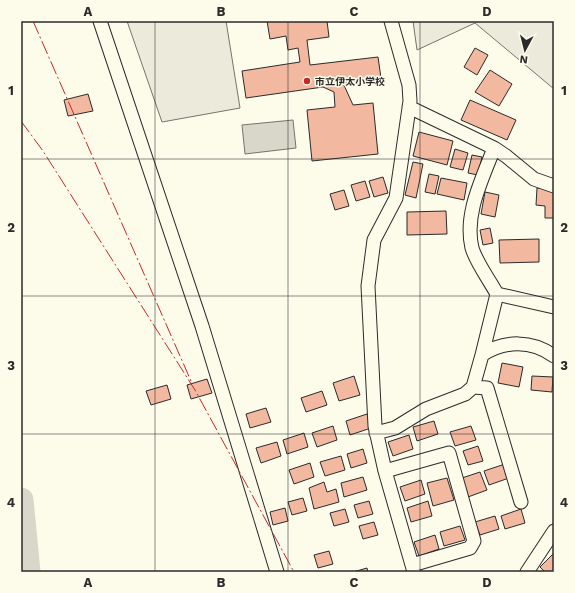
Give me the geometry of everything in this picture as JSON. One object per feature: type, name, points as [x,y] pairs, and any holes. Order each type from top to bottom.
[{"type":"street","points":[[100,21],[202,326],[277,572]]},
{"type":"street","points":[[385,471],[449,453],[474,541],[470,548],[413,569],[385,471],[376,434],[368,275],[374,240],[396,198],[409,107],[409,85],[391,21]]},
{"type":"street","points":[[409,107],[494,148],[534,179],[554,186]]},
{"type":"street","points":[[376,434],[395,428],[426,409],[465,394],[473,387],[497,294],[472,249],[470,226],[473,204],[494,148]]},
{"type":"street","points":[[497,294],[554,307]]},
{"type":"street","points":[[482,355],[492,348],[511,343],[532,345],[547,351],[554,356]]},
{"type":"street","points":[[473,387],[487,388],[521,502]]},
{"type":"street","points":[[527,572],[554,531]]},
{"type":"shaded area","points":[[127,21],[226,21],[240,108],[162,122]]},
{"type":"shaded area","points":[[413,21],[554,21],[554,89],[475,23],[417,50]]},
{"type":"shaded area","points":[[293,120],[296,148],[245,154],[242,125]]},
{"type":"building","points":[[267,21],[327,21],[329,37],[307,40],[310,65],[378,57],[381,78],[343,83],[353,105],[373,103],[378,154],[312,161],[307,110],[335,107],[334,92],[323,87],[246,98],[242,71],[300,62],[298,48],[288,50],[286,36],[270,39]]},
{"type":"building","points":[[475,48],[488,55],[477,75],[464,67]]},
{"type":"building","points":[[490,70],[512,84],[499,106],[475,92]]},
{"type":"building","points":[[88,94],[93,111],[68,116],[64,100]]},
{"type":"building","points":[[470,100],[516,120],[507,140],[461,120]]},
{"type":"building","points":[[419,132],[453,141],[447,165],[413,156]]},
{"type":"building","points":[[455,149],[468,153],[463,170],[450,167]]},
{"type":"building","points":[[472,155],[482,157],[478,175],[468,173]]},
{"type":"building","points":[[413,162],[423,164],[416,198],[405,195]]},
{"type":"building","points":[[429,174],[439,176],[435,194],[425,192]]},
{"type":"building","points":[[383,177],[388,193],[374,197],[369,181]]},
{"type":"building","points":[[441,178],[467,183],[464,200],[437,194]]},
{"type":"building","points":[[365,181],[370,197],[356,201],[351,185]]},
{"type":"building","points":[[537,188],[554,188],[554,218],[545,218],[545,206],[536,205]]},
{"type":"building","points":[[344,190],[349,206],[335,210],[330,194]]},
{"type":"building","points":[[485,192],[499,195],[495,217],[481,214]]},
{"type":"building","points":[[446,211],[447,234],[407,235],[407,212]]},
{"type":"building","points":[[490,228],[493,243],[483,245],[480,230]]},
{"type":"building","points":[[539,239],[539,262],[500,263],[499,240]]},
{"type":"building","points":[[502,363],[523,367],[519,387],[498,383]]},
{"type":"building","points":[[354,376],[360,395],[339,401],[333,383]]},
{"type":"building","points":[[532,376],[553,377],[552,392],[531,390]]},
{"type":"building","points":[[207,379],[212,393],[191,399],[187,385]]},
{"type":"building","points":[[167,385],[171,399],[151,405],[146,391]]},
{"type":"building","points":[[322,391],[327,405],[306,412],[301,398]]},
{"type":"building","points":[[266,408],[271,422],[250,428],[246,414]]},
{"type":"building","points":[[367,414],[371,428],[350,435],[346,421]]},
{"type":"building","points":[[434,421],[438,434],[417,441],[413,427]]},
{"type":"building","points":[[333,426],[337,440],[317,447],[312,433]]},
{"type":"building","points":[[471,426],[476,440],[455,446],[450,432]]},
{"type":"building","points":[[304,433],[308,447],[287,454],[283,440]]},
{"type":"building","points":[[409,435],[413,449],[393,456],[388,442]]},
{"type":"building","points":[[277,442],[281,456],[261,463],[256,448]]},
{"type":"building","points":[[478,446],[483,461],[468,465],[463,451]]},
{"type":"building","points":[[363,449],[367,463],[351,468],[347,454]]},
{"type":"building","points":[[341,456],[345,470],[325,476],[320,462]]},
{"type":"building","points":[[310,463],[314,477],[294,484],[289,470]]},
{"type":"building","points":[[505,464],[509,478],[489,485],[484,471]]},
{"type":"building","points":[[480,472],[487,490],[468,497],[462,478]]},
{"type":"building","points":[[363,477],[367,490],[344,497],[341,483]]},
{"type":"building","points":[[447,478],[454,500],[433,506],[427,483]]},
{"type":"building","points":[[421,480],[425,494],[405,501],[400,487]]},
{"type":"building","points":[[324,482],[327,492],[336,489],[339,502],[314,509],[309,488]]},
{"type":"building","points":[[303,498],[307,511],[292,515],[288,502]]},
{"type":"building","points":[[369,501],[373,514],[358,518],[354,505]]},
{"type":"building","points":[[428,501],[432,516],[411,522],[407,508]]},
{"type":"building","points":[[285,508],[288,521],[273,525],[270,512]]},
{"type":"building","points":[[345,509],[349,522],[334,526],[330,513]]},
{"type":"building","points":[[521,509],[525,523],[505,529],[501,516]]},
{"type":"building","points":[[495,516],[499,529],[480,535],[475,522]]},
{"type":"building","points":[[374,522],[378,535],[363,539],[359,526]]},
{"type":"building","points":[[460,526],[465,540],[444,546],[440,532]]},
{"type":"building","points":[[435,535],[439,549],[419,556],[414,542]]},
{"type":"building","points":[[329,551],[333,564],[318,568],[314,555]]},
{"type":"building","points":[[554,553],[554,572],[545,572],[540,567]]},
{"type":"building","points":[[367,568],[368,572],[353,572]]},
{"type":"waterway","points":[[21,500],[28,572]]},
{"type":"power","points":[[33,21],[191,381]]},
{"type":"power","points":[[21,121],[43,151],[195,390],[294,572]]},
{"type":"place","name":"市立伊太小学校","points":[[307,81]]}]
